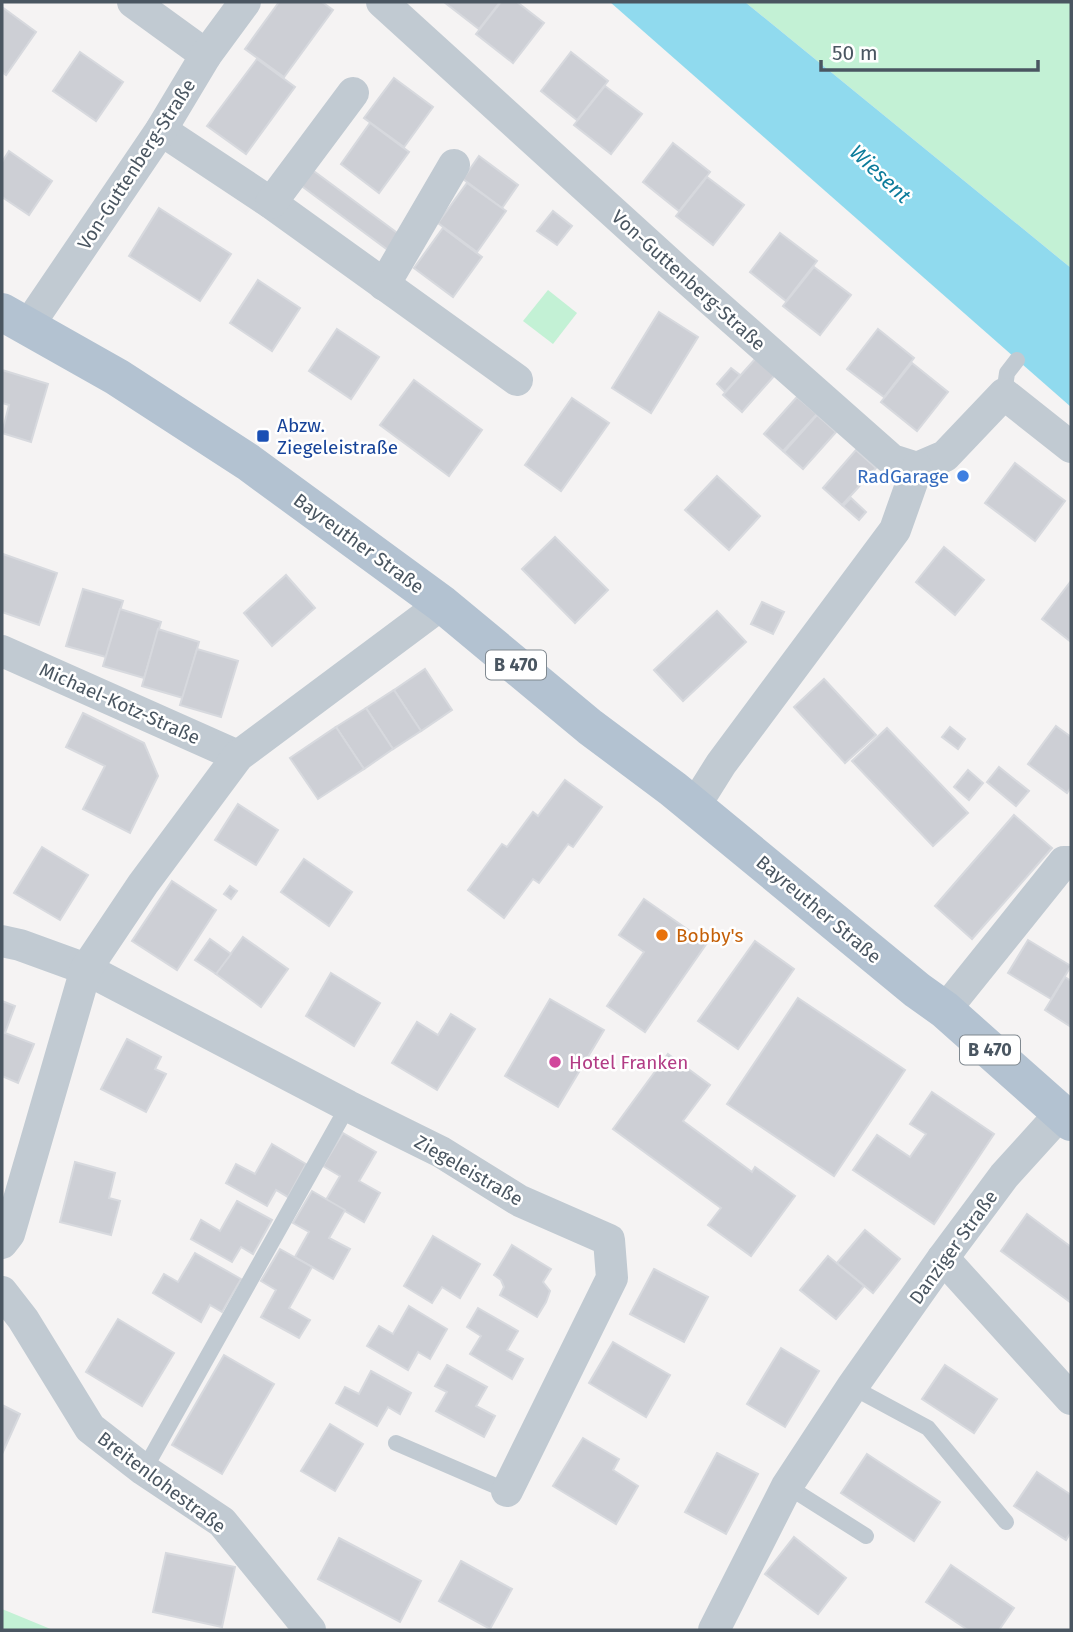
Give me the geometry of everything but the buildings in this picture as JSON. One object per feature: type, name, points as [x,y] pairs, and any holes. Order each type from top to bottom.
[{"type":"main road","name":"Bayreuther Straße","points":[[15,320],[117,377],[248,462],[442,604],[590,727],[673,789],[944,1010],[1066,1117]]},
{"type":"street","points":[[133,2],[206,55]]},
{"type":"street","name":"Von-Guttenberg-Straße","points":[[15,320],[161,130],[206,55],[245,2]]},
{"type":"street","name":"Von-Guttenberg-Straße","points":[[382,2],[678,271],[892,460],[917,468]]},
{"type":"street","points":[[271,203],[353,93]]},
{"type":"street","points":[[161,130],[271,203],[517,380]]},
{"type":"street","points":[[384,285],[454,165]]},
{"type":"street","points":[[694,807],[721,764],[895,530],[917,468],[946,456],[1004,394],[1071,447]]},
{"type":"street","points":[[2,1243],[9,1234],[86,969],[143,884],[239,756],[442,604]]},
{"type":"street","name":"Michael-Kotz-Straße","points":[[2,651],[239,756]]},
{"type":"street","points":[[944,1010],[1064,862],[1071,862]]},
{"type":"street","name":"Ziegeleistraße","points":[[2,941],[86,969],[441,1152],[520,1201],[609,1240],[612,1278],[507,1490]]},
{"type":"street","name":"Danziger Straße","points":[[714,1630],[788,1486],[852,1387],[1004,1177],[1066,1117]]},
{"type":"street","points":[[943,1258],[1071,1399]]},
{"type":"street","name":"Breitenlohestraße","points":[[2,1292],[23,1319],[90,1428],[144,1470],[222,1522],[310,1630]]},
{"type":"lane","points":[[1004,394],[1007,373],[1017,360]]},
{"type":"lane","points":[[144,1470],[348,1105]]},
{"type":"lane","points":[[852,1387],[928,1427],[1006,1522]]},
{"type":"lane","points":[[396,1443],[507,1490]]},
{"type":"lane","points":[[788,1486],[866,1536]]},
{"type":"green space","points":[[745,2],[1071,2],[1071,268]]},
{"type":"green space","points":[[548,290],[577,313],[553,344],[523,321]]},
{"type":"green space","points":[[2,1609],[53,1630],[2,1630]]},
{"type":"water","name":"Wiesent","points":[[610,2],[745,2],[1071,268],[1071,407]]},
{"type":"place","name":"Abzw. Ziegeleistraße","points":[[263,436]]},
{"type":"place","name":"RadGarage","points":[[963,476]]},
{"type":"place","name":"Bobby's","points":[[662,935]]},
{"type":"place","name":"Hotel Franken","points":[[555,1062]]}]
